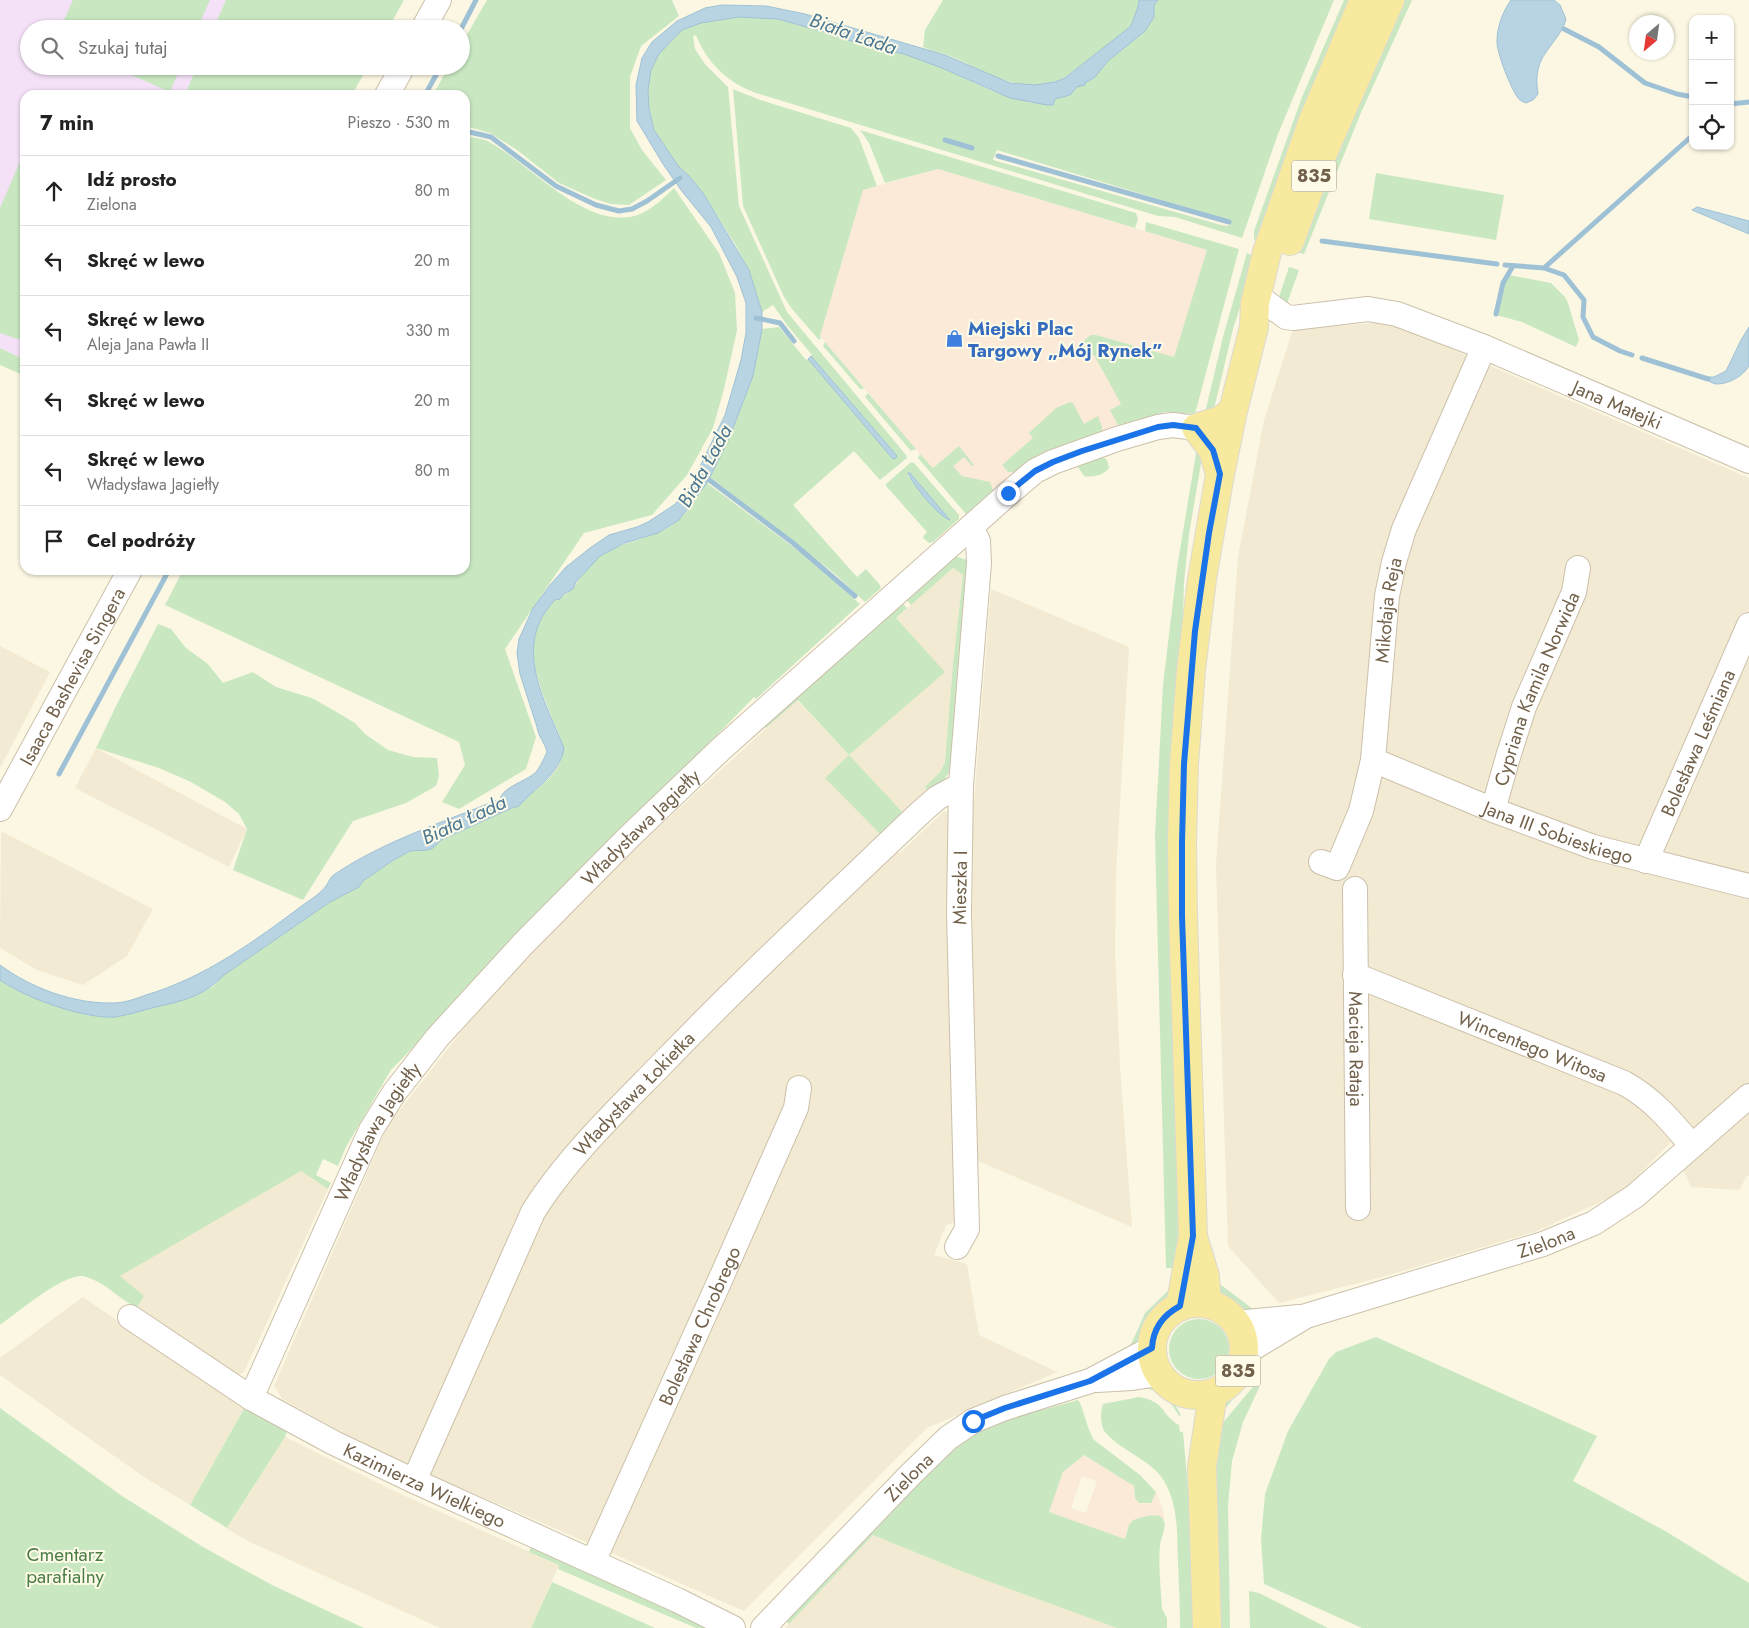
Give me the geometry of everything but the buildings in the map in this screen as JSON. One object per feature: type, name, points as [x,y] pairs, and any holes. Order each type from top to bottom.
[{"type":"main road","name":"835","points":[[1180,1306],[1193,1236],[1182,916],[1182,842],[1184,764],[1195,631],[1209,533],[1220,474],[1233,411],[1254,328],[1255,303],[1274,229],[1312,122],[1364,0]]},
{"type":"main road","name":"835","points":[[1254,328],[1276,310],[1318,164],[1390,0]]},
{"type":"main road","points":[[1220,474],[1213,450],[1196,428],[1212,424],[1233,411]]},
{"type":"main road","name":"835","points":[[1193,1236],[1205,1276],[1207,1304]]},
{"type":"main road","points":[[1182,1393],[1165,1382],[1154,1366],[1153,1337],[1160,1323],[1180,1306],[1194,1303],[1207,1304],[1224,1312],[1237,1325]]},
{"type":"main road","name":"835","points":[[1202,1467],[1182,1393],[1192,1395],[1213,1393],[1224,1387],[1234,1378],[1240,1367],[1243,1354],[1243,1339],[1237,1325]]},
{"type":"main road","name":"835","points":[[1207,1628],[1202,1467],[1213,1393]]},
{"type":"street","points":[[428,20],[439,0]]},
{"type":"street","points":[[390,90],[398,75]]},
{"type":"street","name":"Jana Matejki","points":[[1276,310],[1302,317],[1368,309],[1384,311],[1414,320],[1484,347],[1749,461]]},
{"type":"street","name":"Mikołaja Reja","points":[[1321,862],[1337,868],[1362,811],[1373,760],[1387,596],[1394,562],[1404,529],[1484,347]]},
{"type":"street","name":"Władysława Jagiełły","points":[[251,1398],[371,1130],[394,1093],[437,1038],[522,944],[629,836],[721,749],[1035,471],[1053,462],[1108,442],[1158,427],[1173,425],[1196,428]]},
{"type":"street","name":"Mieszka I","points":[[957,1247],[967,1229],[959,912],[961,786],[979,562],[978,541],[971,527]]},
{"type":"street","name":"Cypriana Kamila Norwida","points":[[1493,810],[1524,707],[1574,592],[1578,568]]},
{"type":"street","name":"Isaaca Bashevisa Singera","points":[[0,809],[127,575]]},
{"type":"street","name":"Bolesława Leśmiana","points":[[1646,861],[1749,625]]},
{"type":"street","name":"Jana III Sobieskiego","points":[[1373,760],[1493,810],[1576,841],[1646,861],[1749,886]]},
{"type":"street","name":"Władysława Łokietka","points":[[414,1481],[533,1212],[552,1185],[622,1104],[718,1006],[921,812],[937,798],[961,786]]},
{"type":"street","name":"Macieja Rataja","points":[[1355,890],[1358,1208]]},
{"type":"street","name":"Wincentego Witosa","points":[[1355,975],[1624,1083],[1653,1103],[1692,1146]]},
{"type":"street","name":"Bolesława Chrobrego","points":[[593,1562],[796,1108],[799,1088]]},
{"type":"street","name":"Zielona","points":[[1237,1325],[1246,1322],[1306,1316],[1510,1255],[1573,1233],[1604,1218],[1625,1204],[1749,1096]]},
{"type":"street","name":"Zielona","points":[[1243,1354],[1306,1316]]},
{"type":"street","name":"Kazimierza Wielkiego","points":[[130,1317],[251,1398],[334,1442],[414,1481],[677,1600],[733,1628]]},
{"type":"street","name":"Zielona","points":[[763,1628],[948,1438],[973,1421],[1005,1408],[1090,1381],[1152,1348]]},
{"type":"street","name":"Zielona","points":[[1090,1381],[1159,1374]]},
{"type":"shaded area","points":[[0,0],[226,0],[217,20],[20,20],[20,75],[193,75],[187,90],[20,90],[20,358],[0,348]]},
{"type":"shaded area","name":"Miejski Plac Targowy „Mój Rynek”","points":[[938,169],[1208,250],[1174,358],[1096,335],[1094,354],[1122,404],[1111,410],[1118,425],[1038,454],[1014,472],[969,512],[820,336],[863,190]]},
{"type":"shaded area","points":[[1389,322],[1749,478],[1749,1176],[1747,1176],[1739,1190],[1691,1187],[1671,1142],[1622,1192],[1537,1231],[1386,1276],[1279,1303],[1228,1246],[1216,865],[1238,557],[1264,420],[1293,329]]},
{"type":"shaded area","points":[[953,568],[963,575],[945,762],[940,772],[925,787],[931,793],[882,837],[900,853],[944,811],[951,816],[958,1221],[946,1225],[934,1255],[967,1264],[979,1335],[1057,1372],[927,1428],[744,1611],[391,1459],[282,1399],[274,1386],[388,1125],[465,1027],[570,909],[797,700],[849,755],[944,672],[896,618]]},
{"type":"shaded area","points":[[991,589],[1129,647],[1116,873],[1115,949],[1120,1067],[1132,1227],[976,1160],[972,965],[973,814]]},
{"type":"shaded area","points":[[0,646],[50,672],[0,768]]},
{"type":"shaded area","points":[[96,748],[247,829],[229,867],[75,788]]},
{"type":"shaded area","points":[[1,831],[153,909],[127,956],[83,985],[37,970],[0,948]]},
{"type":"shaded area","points":[[301,1171],[328,1189],[244,1372],[236,1376],[137,1307],[144,1296],[119,1276]]},
{"type":"shaded area","points":[[83,1297],[244,1408],[190,1505],[144,1477],[0,1375],[0,1358]]},
{"type":"shaded area","points":[[285,1437],[396,1492],[559,1565],[531,1628],[440,1628],[248,1541],[227,1529]]},
{"type":"shaded area","points":[[1084,1455],[1134,1486],[1135,1498],[1139,1503],[1148,1504],[1152,1501],[1156,1492],[1163,1509],[1164,1520],[1156,1515],[1133,1520],[1129,1525],[1125,1539],[1049,1512],[1063,1472]],"holes":[[[1082,1476],[1097,1481],[1086,1513],[1071,1508]]]},
{"type":"shaded area","points":[[873,1535],[966,1573],[1117,1628],[785,1628]]},
{"type":"green space","points":[[73,0],[210,0],[201,20],[64,20]]},
{"type":"green space","points":[[226,0],[404,0],[393,20],[217,20]]},
{"type":"green space","points":[[487,0],[672,0],[679,16],[641,46],[630,77],[630,128],[642,150],[666,180],[629,205],[611,204],[559,183],[517,150],[490,133],[470,127],[470,90],[436,90],[444,75],[470,75],[470,29]]},
{"type":"green space","points":[[943,0],[1139,0],[1131,26],[1065,78],[1032,85],[1003,80],[960,60],[923,47],[925,30]]},
{"type":"green space","points":[[1158,0],[1334,0],[1278,134],[1242,238],[1175,217],[1158,216],[756,93],[736,84],[720,71],[706,54],[696,35],[693,36],[695,49],[705,64],[728,87],[739,206],[787,312],[907,458],[880,480],[854,451],[793,505],[857,577],[866,569],[880,585],[881,588],[865,602],[835,574],[710,477],[728,441],[753,376],[762,329],[779,327],[892,458],[897,456],[811,356],[773,305],[762,312],[749,270],[735,244],[703,193],[679,167],[654,130],[649,109],[648,90],[651,70],[659,54],[682,30],[701,23],[739,17],[778,19],[854,42],[904,54],[942,68],[992,91],[1032,103],[1070,95],[1077,87],[1095,77],[1108,61],[1145,31],[1154,17],[1154,5]],"holes":[[[997,150],[1230,221],[1229,226],[1221,225],[993,160]]]},
{"type":"green space","points":[[1344,0],[1356,0],[1257,241],[1254,239],[1254,231],[1302,97]]},
{"type":"green space","points":[[1400,0],[1412,0],[1360,115],[1304,254],[1295,252]]},
{"type":"green space","points":[[131,75],[177,75],[171,90],[165,90]]},
{"type":"green space","points":[[193,75],[363,75],[355,90],[187,90]]},
{"type":"green space","points":[[733,89],[760,100],[851,128],[859,138],[877,186],[863,190],[819,340],[784,297],[743,206]]},
{"type":"green space","points":[[860,130],[1136,213],[1138,219],[1135,228],[938,169],[885,183],[869,143]]},
{"type":"green space","points":[[470,137],[491,143],[557,191],[593,211],[611,217],[630,217],[642,213],[659,202],[674,188],[719,253],[735,293],[737,330],[724,389],[713,428],[687,475],[652,515],[584,533],[505,649],[536,737],[526,769],[459,809],[442,802],[465,765],[459,742],[165,605],[180,575],[470,575]]},
{"type":"green space","points":[[20,162],[20,339],[0,333],[0,208]]},
{"type":"green space","points":[[1376,173],[1504,195],[1496,240],[1369,219]]},
{"type":"green space","points":[[1146,222],[1239,249],[1195,414],[1165,412],[1118,425],[1110,410],[1121,404],[1094,355],[1083,361],[1080,349],[1082,343],[1091,335],[1096,335],[1174,357],[1207,250],[1145,231]]},
{"type":"green space","points":[[1247,253],[1256,258],[1233,329],[1214,409],[1204,417],[1223,337]]},
{"type":"green space","points":[[1289,267],[1299,270],[1285,309],[1278,300]]},
{"type":"green space","points":[[1509,275],[1551,283],[1565,297],[1579,340],[1576,347],[1522,322],[1496,315],[1504,284]]},
{"type":"green space","points":[[825,342],[864,388],[860,389],[823,346]]},
{"type":"green space","points":[[0,348],[20,358],[20,374],[0,365]]},
{"type":"green space","points":[[868,393],[916,449],[911,451],[865,397]]},
{"type":"green space","points":[[1070,402],[1073,403],[1084,424],[1098,416],[1102,431],[1039,454],[1014,472],[1008,472],[1002,465],[1033,438],[1029,433],[1056,408]]},
{"type":"green space","points":[[1198,441],[1203,452],[1189,534],[1184,583],[1182,643],[1181,1174],[1179,1268],[1166,1268],[1155,836],[1163,685],[1177,568]]},
{"type":"green space","points":[[959,446],[974,465],[972,466],[964,457],[953,466],[962,476],[990,482],[993,490],[966,514],[918,458],[920,454],[933,468]]},
{"type":"green space","points":[[1100,454],[1107,460],[1109,468],[1098,475],[1084,476],[1078,467],[1079,463]]},
{"type":"green space","points":[[911,462],[914,463],[959,515],[959,519],[933,542],[929,543],[923,538],[927,532],[886,484]],"holes":[[[910,473],[949,520],[916,486],[908,476]]]},
{"type":"green space","points":[[707,483],[804,555],[860,604],[756,699],[754,697],[391,1070],[346,1147],[338,1166],[323,1159],[316,1175],[331,1183],[328,1189],[301,1171],[120,1276],[144,1296],[137,1307],[95,1280],[83,1276],[74,1277],[52,1287],[0,1325],[0,980],[12,988],[85,1015],[115,1017],[152,1008],[212,987],[224,975],[330,902],[359,887],[363,881],[410,851],[433,848],[441,840],[514,806],[518,807],[552,775],[562,757],[560,738],[542,691],[534,659],[537,629],[544,614],[556,599],[559,600],[572,589],[589,566],[601,555],[661,531],[679,520]]},
{"type":"green space","points":[[955,556],[967,560],[969,564],[951,770],[941,784],[931,793],[925,787],[940,772],[945,762],[963,575],[953,568],[911,605],[904,597]]},
{"type":"green space","points":[[900,601],[907,608],[896,618],[945,672],[849,755],[798,700],[766,728],[761,724]]},
{"type":"green space","points":[[158,624],[171,629],[186,648],[208,664],[223,683],[253,672],[276,687],[312,698],[333,710],[355,723],[365,734],[388,750],[413,757],[437,758],[439,776],[436,786],[406,803],[353,821],[303,900],[233,870],[247,829],[239,814],[225,802],[191,782],[159,768],[96,748]]},
{"type":"green space","points":[[849,755],[906,816],[883,837],[825,778]]},
{"type":"green space","points":[[1217,1282],[1257,1312],[1244,1314],[1230,1305],[1219,1292]]},
{"type":"green space","points":[[1176,1283],[1171,1297],[1151,1319],[1140,1340],[1129,1349],[1145,1313]]},
{"type":"green space","points":[[1193,1319],[1205,1319],[1216,1324],[1224,1332],[1229,1343],[1227,1361],[1216,1374],[1205,1379],[1193,1379],[1182,1374],[1174,1366],[1169,1355],[1169,1343],[1174,1332],[1182,1324]]},
{"type":"green space","points":[[1376,1337],[1597,1436],[1573,1481],[1667,1532],[1749,1583],[1749,1628],[1362,1628],[1264,1584],[1261,1539],[1265,1494],[1288,1431],[1329,1359],[1336,1352]]},
{"type":"green space","points":[[1266,1352],[1244,1385],[1221,1414],[1225,1398],[1246,1377],[1254,1358]]},
{"type":"green space","points":[[1257,1382],[1259,1383],[1259,1388],[1243,1422],[1232,1461],[1228,1505],[1230,1628],[1217,1628],[1214,1492],[1216,1431]]},
{"type":"green space","points":[[1155,1386],[1172,1399],[1181,1415],[1179,1416],[1163,1396],[1152,1390],[1139,1387]]},
{"type":"green space","points":[[1139,1397],[1159,1405],[1179,1425],[1180,1432],[1183,1432],[1193,1543],[1195,1628],[1180,1628],[1177,1532],[1175,1511],[1169,1491],[1158,1473],[1113,1440],[1104,1430],[1102,1423],[1101,1411],[1103,1404]]},
{"type":"green space","points":[[1078,1400],[1093,1439],[1140,1475],[1156,1492],[1151,1503],[1139,1503],[1135,1498],[1134,1486],[1084,1455],[1063,1472],[1049,1512],[1125,1539],[1129,1525],[1133,1520],[1149,1516],[1161,1517],[1165,1525],[1160,1543],[1159,1561],[1162,1609],[1167,1618],[1167,1628],[1117,1628],[966,1573],[873,1535],[789,1624],[784,1619],[947,1453],[975,1433],[1040,1405],[1042,1410]]},
{"type":"green space","points":[[246,1405],[288,1429],[285,1437],[227,1528],[190,1505]]},
{"type":"green space","name":"Cmentarz parafialny","points":[[0,1408],[122,1496],[203,1547],[272,1585],[364,1628],[0,1628]]},
{"type":"green space","points":[[532,1544],[719,1628],[696,1628],[558,1569],[559,1565],[529,1552]]},
{"type":"green space","points":[[552,1582],[655,1628],[531,1628]]},
{"type":"green space","points":[[1249,1591],[1259,1593],[1328,1628],[1250,1628]]},
{"type":"water","name":"Biała Łada","points":[[1139,0],[1158,0],[1154,5],[1154,17],[1145,31],[1108,61],[1095,77],[1085,83],[1085,85],[1077,87],[1070,95],[1055,99],[1053,105],[1010,98],[942,68],[904,54],[854,42],[778,19],[739,17],[701,23],[682,30],[659,54],[651,70],[648,90],[649,109],[654,130],[679,167],[703,193],[749,270],[762,312],[762,329],[753,376],[728,441],[707,483],[679,520],[658,533],[625,543],[600,556],[576,582],[573,589],[564,594],[559,600],[556,599],[543,616],[535,634],[533,653],[541,691],[564,748],[558,766],[518,807],[514,807],[441,840],[433,848],[410,851],[392,861],[363,881],[359,887],[330,902],[224,975],[217,982],[187,999],[121,1016],[102,1017],[55,1006],[24,994],[0,980],[0,965],[25,981],[54,993],[98,1003],[125,1002],[167,988],[209,969],[248,945],[324,889],[333,875],[354,862],[416,832],[500,799],[505,791],[531,776],[539,768],[547,752],[520,674],[517,653],[519,639],[533,608],[566,567],[590,548],[609,535],[648,522],[674,505],[682,497],[691,485],[725,415],[741,360],[746,333],[746,303],[737,277],[711,227],[681,190],[637,121],[636,85],[642,58],[652,42],[677,21],[705,8],[722,5],[766,6],[805,14],[945,55],[1010,83],[1035,85],[1055,82],[1065,78],[1131,26]]},
{"type":"water","points":[[1511,0],[1554,0],[1560,5],[1566,19],[1560,33],[1540,63],[1537,76],[1538,94],[1533,100],[1526,103],[1519,99],[1512,88],[1497,46],[1499,25],[1505,9]]},
{"type":"water","points":[[1697,207],[1749,221],[1749,234],[1692,210]]},
{"type":"water","points":[[1749,327],[1749,366],[1746,370],[1735,379],[1722,384],[1713,383],[1702,377],[1714,377],[1726,371]]},
{"type":"water","points":[[811,356],[897,456],[895,459],[892,458],[808,359]]},
{"type":"water","points":[[908,473],[950,520],[939,513],[926,500]]},
{"type":"waterway","points":[[466,20],[476,0]]},
{"type":"waterway","points":[[1564,29],[1599,47],[1645,83],[1689,96]]},
{"type":"waterway","points":[[428,90],[436,75]]},
{"type":"waterway","points":[[1734,104],[1749,102]]},
{"type":"waterway","points":[[470,132],[491,137],[556,186],[596,205],[619,211],[632,209],[647,201],[680,178]]},
{"type":"waterway","points":[[1544,268],[1689,139]]},
{"type":"waterway","points":[[945,140],[972,148]]},
{"type":"waterway","points":[[998,156],[1229,222]]},
{"type":"waterway","points":[[1322,241],[1497,264]]},
{"type":"waterway","points":[[1505,265],[1544,268],[1564,275],[1584,300],[1583,317],[1593,337],[1632,355]]},
{"type":"waterway","points":[[1496,314],[1503,283],[1513,266]]},
{"type":"waterway","points":[[756,318],[780,323],[794,341]]},
{"type":"waterway","points":[[1642,358],[1708,379]]},
{"type":"waterway","name":"Biała Łada","points":[[704,476],[793,543],[855,596]]},
{"type":"waterway","points":[[59,774],[166,575]]},
{"type":"place","name":"Miejski Plac Targowy „Mój Rynek”","points":[[954,339]]},
{"type":"route","points":[[973,1421],[1031,1399],[1090,1381],[1152,1348],[1153,1337],[1160,1323],[1180,1306],[1193,1236],[1182,916],[1184,764],[1195,631],[1209,533],[1220,474],[1213,450],[1196,428],[1173,425],[1143,431],[1066,456],[1035,471],[1008,493]]}]
